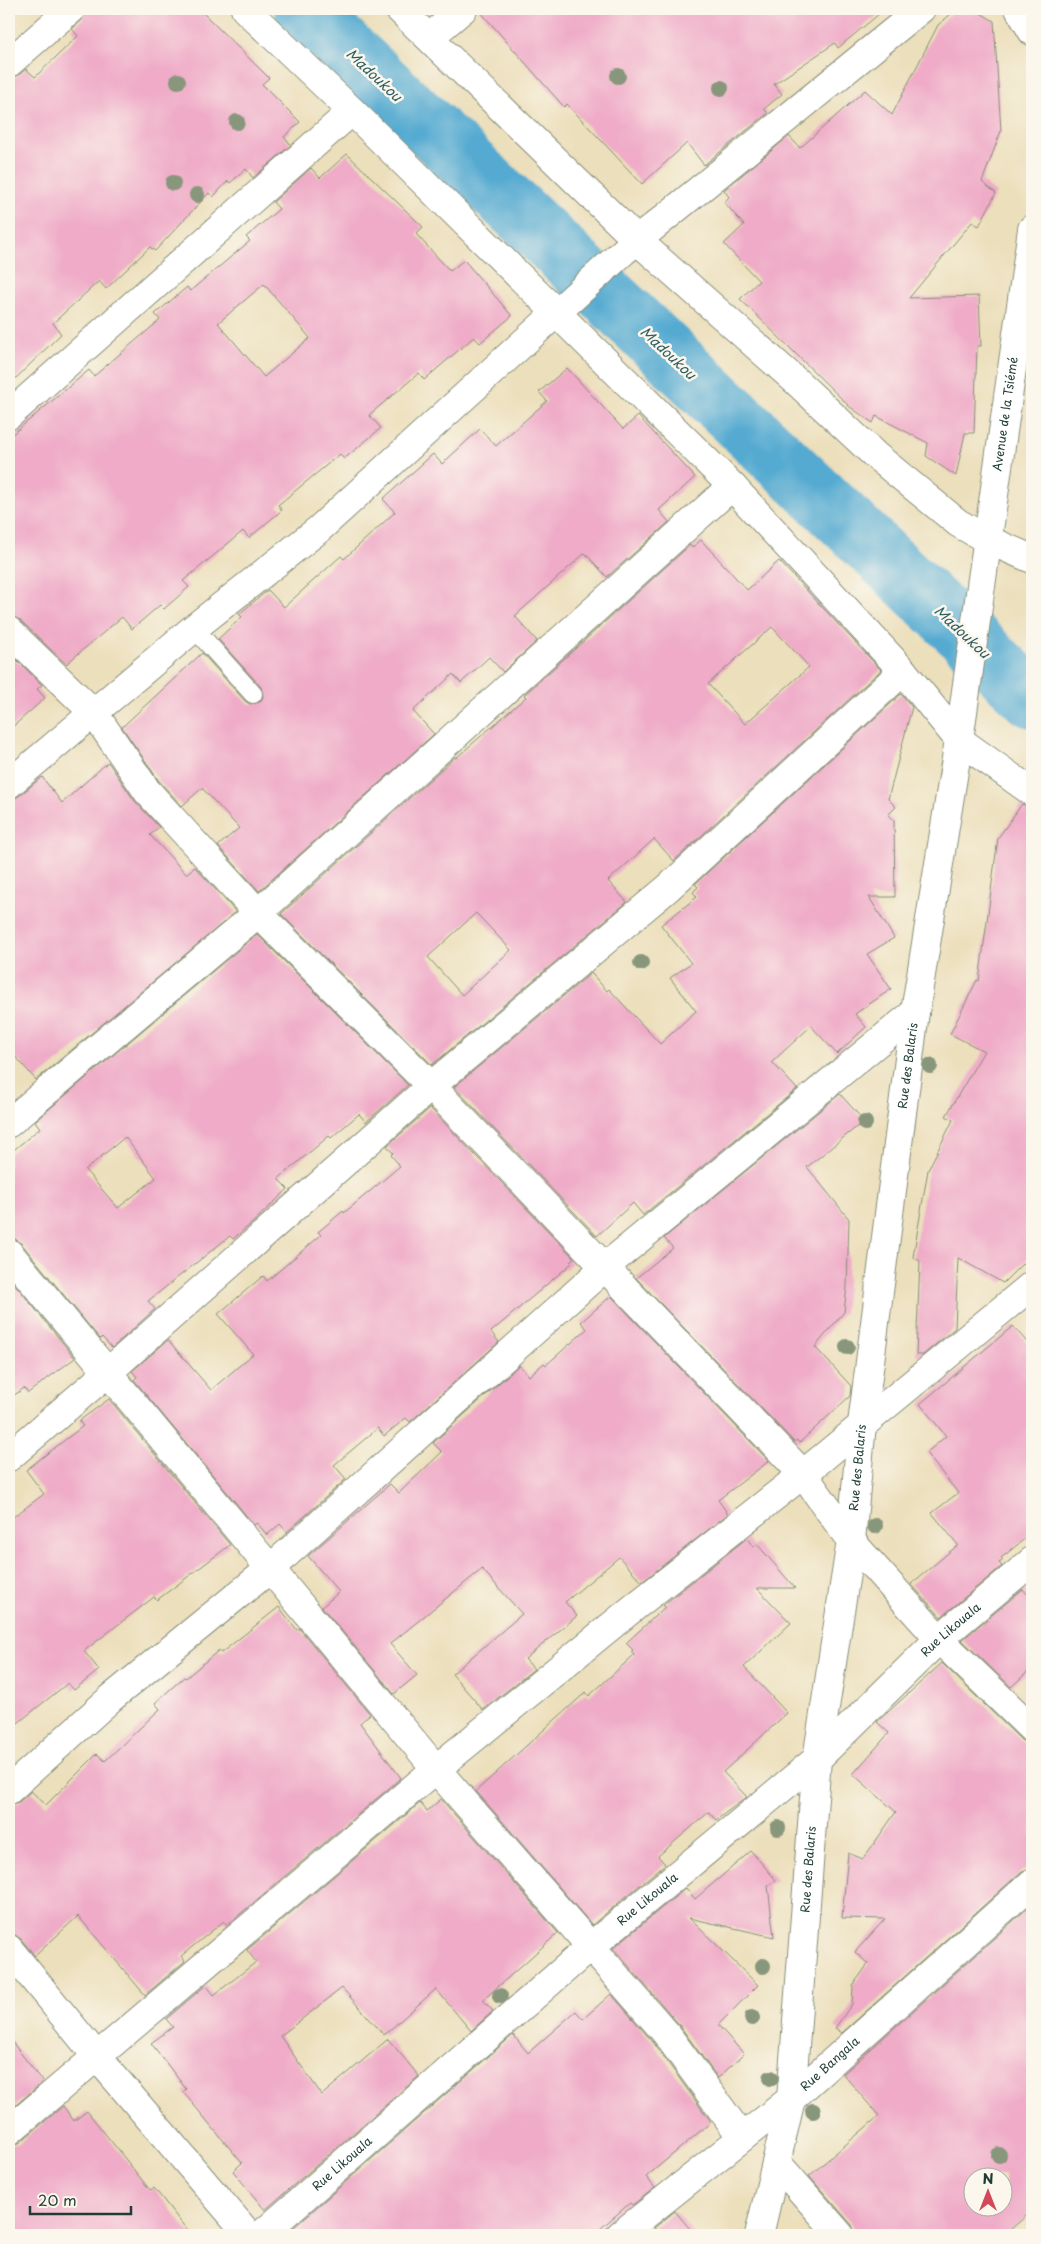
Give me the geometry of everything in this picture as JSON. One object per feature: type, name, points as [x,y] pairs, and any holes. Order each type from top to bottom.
[{"type":"street","points":[[9,63],[71,9]]},
{"type":"street","points":[[245,9],[352,111],[566,304],[903,671],[960,740],[1032,792]]},
{"type":"street","points":[[399,9],[430,38],[631,246],[797,382],[875,455],[958,523],[986,554],[1032,559]]},
{"type":"street","points":[[430,38],[463,9]]},
{"type":"street","points":[[9,784],[194,628],[318,530],[631,246],[921,9]]},
{"type":"street","points":[[1020,9],[1032,31]]},
{"type":"street","points":[[9,415],[352,111]]},
{"type":"street","name":"Avenue de la Tsiémé","points":[[964,701],[1032,229]]},
{"type":"street","points":[[9,1123],[258,913],[732,486]]},
{"type":"street","points":[[9,631],[94,713],[147,791],[258,913],[431,1086],[803,1474],[851,1541],[939,1639],[1032,1729]]},
{"type":"street","points":[[9,1458],[431,1086],[668,888],[903,671]]},
{"type":"street","name":"Rue des Balaris","points":[[759,2235],[791,2098],[817,1759],[851,1541],[862,1424],[915,1012],[960,740],[964,701]]},
{"type":"street","points":[[9,1790],[110,1699],[271,1568],[605,1267],[915,1012]]},
{"type":"street","points":[[9,1254],[436,1769],[665,2032],[742,2136]]},
{"type":"street","points":[[9,2131],[98,2058],[436,1769],[627,1613],[803,1474],[1032,1285]]},
{"type":"street","name":"Rue Likouala","points":[[262,2235],[590,1947],[817,1759],[939,1639],[1032,1561]]},
{"type":"street","name":"Rue Bangala","points":[[620,2235],[791,2098],[1032,1883]]},
{"type":"street","points":[[9,1949],[98,2058],[249,2235]]},
{"type":"street","points":[[777,2163],[840,2235]]},
{"type":"lane","points":[[194,628],[253,694]]},
{"type":"building","points":[[86,9],[199,9],[269,78],[262,84],[300,122],[284,137],[291,145],[253,178],[246,169],[230,183],[228,181],[213,197],[209,193],[155,251],[150,247],[106,289],[99,281],[53,323],[61,334],[9,385],[9,78],[19,75],[26,69],[35,77],[78,36],[72,29],[82,20]]},
{"type":"building","points":[[478,9],[885,9],[838,48],[835,43],[774,84],[782,94],[764,109],[768,113],[704,165],[687,143],[642,184],[567,104],[564,107]]},
{"type":"building","points":[[957,9],[974,9],[994,21],[1001,131],[982,182],[996,193],[979,226],[972,222],[909,298],[979,296],[981,346],[977,346],[974,433],[965,433],[956,476],[926,456],[928,443],[876,416],[873,423],[850,407],[740,299],[759,281],[724,244],[744,225],[724,202],[729,197],[724,190],[789,136],[800,148],[865,90],[892,115],[938,25]]},
{"type":"building","points":[[347,154],[423,227],[416,234],[450,271],[464,260],[512,316],[480,343],[474,337],[424,380],[419,373],[369,415],[381,428],[344,459],[340,454],[278,505],[282,510],[249,538],[243,531],[183,581],[189,587],[164,609],[160,605],[132,629],[122,617],[66,664],[20,620],[9,616],[9,437],[89,370],[94,376],[160,320],[155,314],[187,287],[190,291],[250,241],[246,237],[279,209],[273,202],[311,168],[320,178]],"holes":[[[264,284],[310,338],[264,377],[218,323]]]},
{"type":"building","points":[[567,368],[623,429],[638,416],[695,477],[659,510],[669,522],[607,577],[585,553],[515,616],[537,641],[503,672],[489,657],[461,683],[453,674],[413,711],[434,734],[259,891],[218,846],[239,828],[202,788],[182,806],[159,781],[122,727],[202,653],[245,701],[250,704],[260,702],[263,697],[261,687],[218,639],[242,617],[239,614],[268,590],[284,607],[341,556],[344,559],[395,512],[383,499],[433,454],[442,464],[480,429],[496,446],[547,401],[539,392]]},
{"type":"building","points":[[701,540],[747,590],[779,561],[881,670],[674,861],[654,839],[608,881],[627,902],[432,1065],[281,914],[455,757],[526,697],[524,695],[690,545],[692,548]],"holes":[[[772,627],[809,667],[745,724],[708,684]],[[476,913],[511,950],[462,995],[428,957]]]},
{"type":"building","points":[[9,652],[42,685],[37,689],[45,698],[9,730]]},
{"type":"building","points":[[901,694],[912,707],[888,799],[896,807],[888,815],[894,821],[895,897],[869,897],[894,938],[867,954],[891,989],[855,1014],[866,1027],[837,1054],[811,1026],[772,1062],[797,1089],[643,1215],[633,1203],[597,1236],[454,1087],[591,973],[607,991],[609,989],[660,1044],[696,1011],[670,978],[691,963],[661,925],[697,897],[693,892],[698,887],[695,884]]},
{"type":"building","points":[[108,762],[134,800],[159,827],[150,835],[186,874],[195,867],[236,912],[36,1080],[9,1049],[9,801],[19,796],[42,777],[62,803]]},
{"type":"building","points":[[1022,804],[1032,807],[1032,1254],[1003,1283],[958,1258],[955,1328],[923,1355],[916,1355],[920,1261],[913,1257],[928,1170],[953,1120],[946,1116],[984,1051],[950,1034],[977,980],[979,981],[998,838]]},
{"type":"building","points":[[257,934],[408,1085],[366,1122],[359,1114],[331,1138],[329,1136],[278,1179],[288,1189],[233,1239],[230,1236],[148,1301],[155,1309],[112,1348],[102,1337],[100,1339],[21,1243],[9,1238],[9,1154],[40,1128],[35,1121]],"holes":[[[125,1137],[156,1178],[118,1208],[85,1170]]]},
{"type":"building","points":[[840,1094],[864,1121],[807,1167],[849,1219],[847,1286],[844,1312],[815,1347],[851,1386],[850,1396],[799,1443],[797,1440],[794,1442],[636,1278],[673,1248],[664,1238]]},
{"type":"building","points":[[430,1108],[574,1258],[570,1261],[572,1263],[491,1332],[499,1342],[410,1422],[406,1418],[384,1436],[378,1428],[334,1465],[346,1479],[287,1532],[280,1524],[267,1535],[257,1523],[254,1525],[134,1380],[137,1377],[132,1371],[168,1340],[211,1390],[253,1354],[218,1314],[263,1276],[267,1281],[321,1235],[318,1232],[343,1211],[344,1213],[400,1166],[391,1155],[393,1153],[387,1146]]},
{"type":"building","points":[[9,1277],[75,1358],[28,1393],[24,1388],[9,1399]]},
{"type":"building","points":[[611,1296],[769,1461],[718,1500],[728,1514],[642,1582],[619,1557],[565,1602],[577,1616],[525,1659],[534,1669],[483,1710],[452,1674],[522,1614],[482,1569],[390,1644],[417,1675],[394,1694],[322,1607],[339,1592],[308,1556],[390,1484],[399,1493],[442,1452],[433,1443],[519,1365],[529,1376],[544,1363],[546,1365],[587,1329],[581,1322]]},
{"type":"building","points":[[1013,1326],[1032,1348],[1032,1533],[1001,1558],[1003,1560],[999,1563],[1002,1566],[941,1617],[911,1584],[958,1545],[932,1513],[958,1493],[926,1453],[946,1436],[920,1404]]},
{"type":"building","points":[[109,1399],[230,1545],[157,1600],[154,1597],[84,1651],[99,1670],[74,1690],[68,1683],[9,1730],[9,1520],[44,1494],[26,1470],[83,1426],[79,1421]]},
{"type":"building","points":[[747,1538],[753,1547],[757,1544],[795,1588],[757,1588],[791,1623],[744,1667],[787,1713],[723,1772],[747,1797],[716,1820],[709,1812],[658,1856],[665,1864],[592,1925],[476,1791],[586,1692],[589,1696],[634,1655],[631,1652],[633,1650],[626,1643],[665,1607],[663,1605]]},
{"type":"building","points":[[1023,1589],[1032,1600],[1032,1668],[1011,1687],[962,1640]]},
{"type":"building","points":[[279,1607],[297,1630],[299,1628],[370,1714],[360,1723],[401,1778],[227,1925],[224,1921],[181,1956],[185,1961],[145,1995],[78,1916],[35,1956],[21,1939],[9,1934],[9,1805],[19,1802],[31,1791],[46,1805],[97,1754],[105,1761],[160,1709],[155,1703],[184,1677],[186,1678],[219,1650],[221,1653]]},
{"type":"building","points":[[942,1663],[1021,1740],[1032,1745],[1032,1868],[1022,1871],[842,2033],[835,2028],[852,2004],[853,1985],[868,1964],[855,1952],[885,1919],[842,1918],[848,1853],[863,1859],[896,1812],[853,1774],[889,1733],[877,1722]]},
{"type":"building","points":[[441,1799],[558,1933],[483,2000],[493,2011],[471,2031],[436,1989],[384,2035],[342,1988],[280,2036],[322,2095],[388,2039],[419,2076],[265,2210],[233,2171],[242,2163],[183,2092],[186,2089],[151,2043],[173,2027],[166,2019],[206,1985],[214,1995],[256,1962],[247,1950],[420,1803],[427,1811]]},
{"type":"building","points":[[751,1851],[776,1880],[768,1886],[774,1937],[689,1918],[758,1985],[718,2025],[744,2054],[718,2078],[677,2022],[613,1948],[686,1888],[695,1899]]},
{"type":"building","points":[[1032,1904],[1032,2211],[1004,2235],[855,2235],[852,2225],[809,2176],[879,2116],[843,2074]]},
{"type":"building","points":[[611,1994],[653,2042],[711,2122],[646,2177],[655,2188],[632,2205],[630,2203],[593,2235],[285,2235],[513,2035],[528,2053],[576,2011],[583,2019]]},
{"type":"building","points":[[9,2038],[43,2082],[9,2111]]},
{"type":"building","points":[[63,2106],[74,2121],[87,2111],[150,2190],[154,2188],[191,2235],[9,2235],[9,2146],[19,2143]]},
{"type":"building","points":[[675,2211],[695,2235],[662,2235],[654,2228]]},
{"type":"waterway","name":"Madoukou","points":[[304,9],[1032,698]]}]
